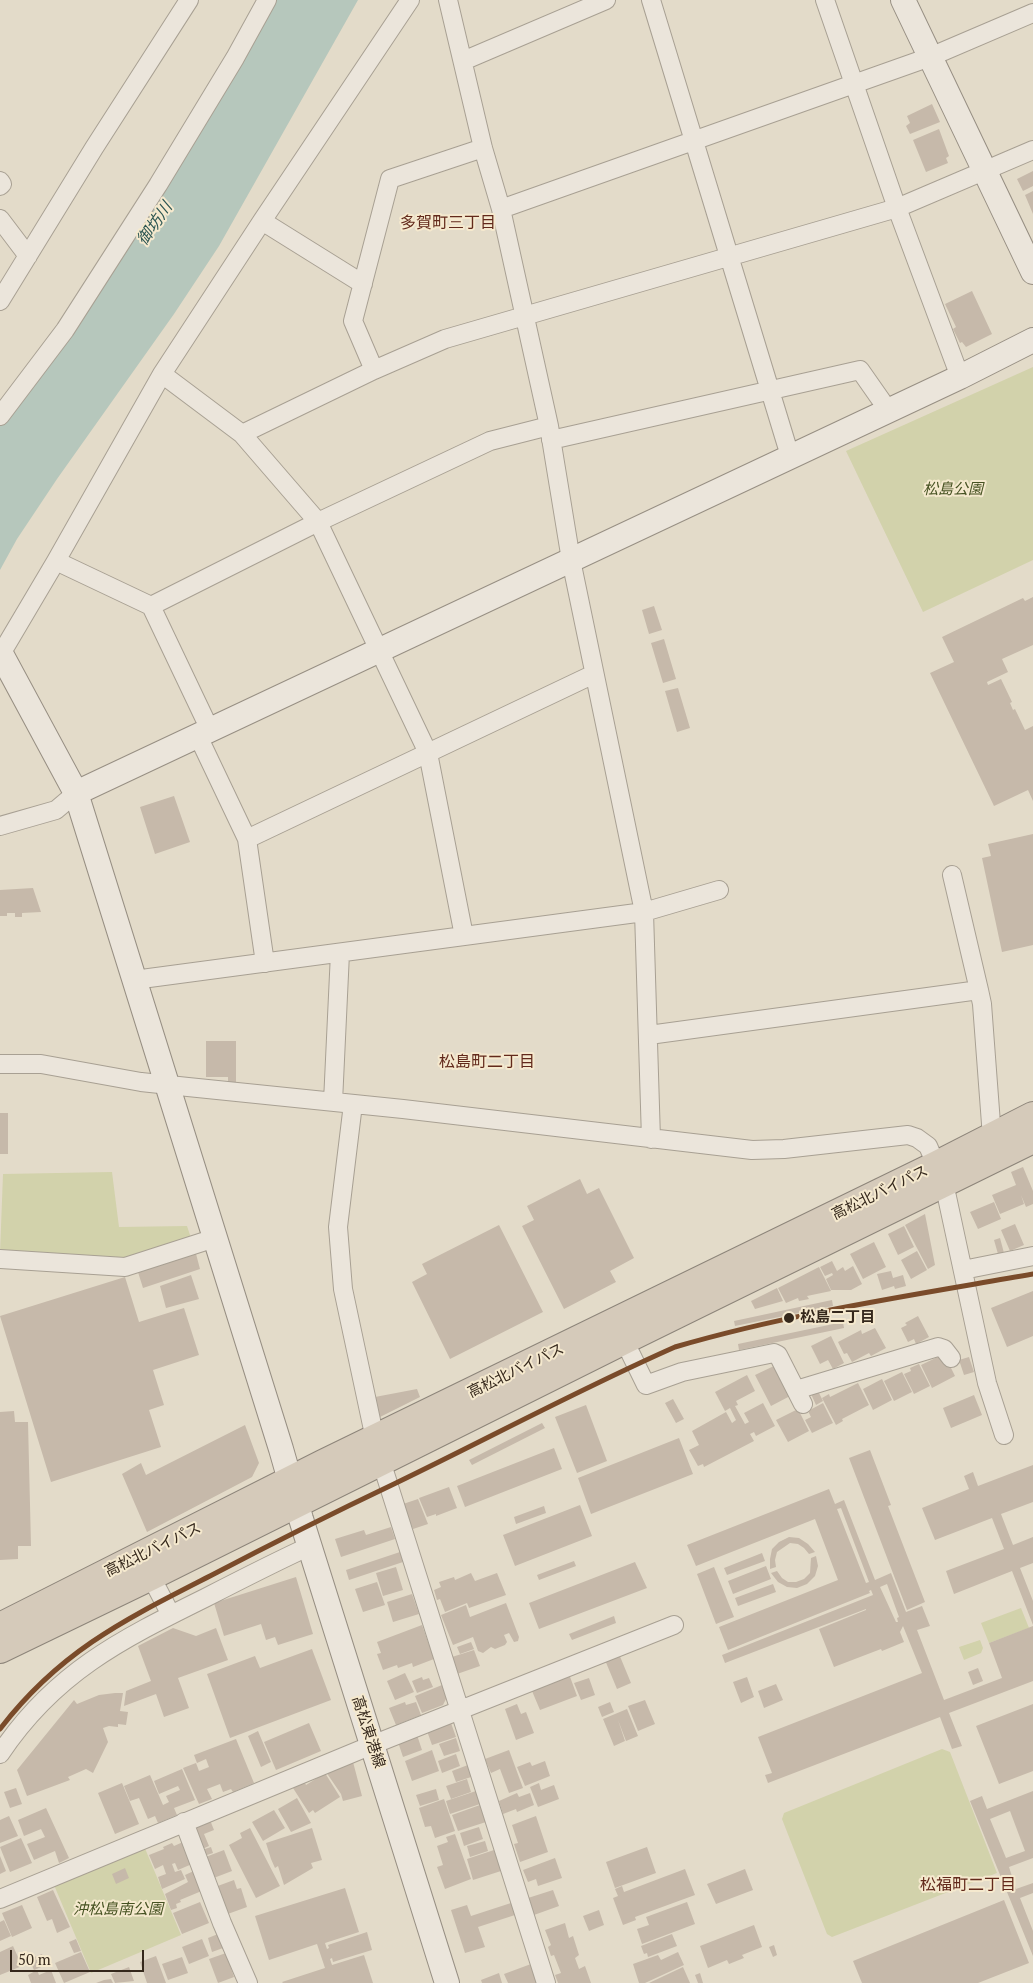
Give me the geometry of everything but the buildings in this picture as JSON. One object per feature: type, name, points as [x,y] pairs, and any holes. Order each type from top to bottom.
[{"type":"highway","name":"高松北バイパス","points":[[940,1174],[992,1137],[1033,1116]]},
{"type":"highway","name":"高松北バイパス","points":[[0,1649],[146,1566],[293,1492],[940,1174],[1033,1138]]},
{"type":"highway","name":"高松北バイパス","points":[[0,1627],[146,1566]]},
{"type":"street","points":[[3,288],[28,256],[94,148],[190,0]]},
{"type":"street","points":[[0,416],[64,330],[158,185],[267,0]]},
{"type":"street","points":[[0,654],[56,561],[162,374],[410,0]]},
{"type":"street","points":[[448,0],[464,61],[483,148],[501,209],[550,433],[571,560],[644,912],[651,1139]]},
{"type":"street","points":[[464,61],[606,0]]},
{"type":"street","points":[[651,0],[790,456]]},
{"type":"street","points":[[825,0],[897,208],[960,377]]},
{"type":"street","points":[[903,0],[1033,272]]},
{"type":"street","points":[[501,209],[930,57],[1033,13]]},
{"type":"street","points":[[374,370],[353,321],[390,179],[483,148]]},
{"type":"street","points":[[242,434],[374,370],[444,339],[897,208],[1033,150]]},
{"type":"street","points":[[0,181],[2,184],[0,186]]},
{"type":"street","points":[[0,219],[28,256]]},
{"type":"street","points":[[262,221],[363,284]]},
{"type":"street","points":[[0,826],[56,810],[76,793],[960,377],[1033,340]]},
{"type":"street","points":[[151,606],[318,522],[490,441],[550,433],[770,391],[860,370],[888,410]]},
{"type":"street","points":[[162,374],[242,434],[318,522],[428,753],[464,936]]},
{"type":"street","points":[[56,561],[151,606],[247,839],[265,963]]},
{"type":"street","name":"高松東港線","points":[[0,654],[76,793],[447,1983]]},
{"type":"street","points":[[247,839],[594,674]]},
{"type":"street","points":[[952,875],[982,1004],[992,1137]]},
{"type":"street","points":[[134,980],[644,912],[719,890]]},
{"type":"street","points":[[333,1102],[340,953]]},
{"type":"street","points":[[649,1035],[979,990]]},
{"type":"street","points":[[0,1064],[41,1064],[141,1082],[353,1104],[752,1150],[784,1149],[908,1135],[917,1138],[928,1146],[940,1174],[987,1383],[1004,1435]]},
{"type":"street","points":[[353,1104],[338,1227],[343,1289],[378,1450],[546,1983]]},
{"type":"street","points":[[0,1258],[125,1267],[215,1238]]},
{"type":"street","points":[[962,1270],[1033,1256]]},
{"type":"street","points":[[620,1331],[646,1385],[682,1372],[774,1353],[778,1355],[800,1397],[938,1347],[944,1349],[951,1358]]},
{"type":"street","points":[[0,1754],[40,1704],[80,1668],[129,1637],[172,1614],[310,1546]]},
{"type":"street","points":[[146,1566],[172,1614]]},
{"type":"street","points":[[0,1899],[372,1744],[674,1625]]},
{"type":"street","points":[[184,1822],[222,1922],[248,1983]]},
{"type":"green space","name":"松島公園","points":[[1033,367],[1033,560],[923,612],[846,451]]},
{"type":"green space","points":[[112,1172],[119,1227],[187,1226],[192,1241],[124,1262],[0,1254],[3,1174]]},
{"type":"green space","points":[[1021,1608],[1029,1628],[989,1643],[981,1623]]},
{"type":"green space","points":[[980,1640],[983,1648],[981,1653],[964,1660],[959,1647]]},
{"type":"green space","points":[[942,1749],[950,1752],[997,1873],[832,1937],[827,1934],[782,1819],[784,1813]]},
{"type":"green space","name":"沖松島南公園","points":[[144,1846],[181,1935],[91,1973],[54,1885]]},
{"type":"water","name":"御坊川","points":[[276,0],[358,0],[219,246],[174,314],[57,479],[17,539],[0,570],[0,422],[241,66]]},
{"type":"transit line","points":[[0,1729],[46,1678],[70,1658],[122,1623],[302,1529],[569,1397],[675,1347],[808,1314],[1033,1274]]},
{"type":"place","name":"松島二丁目","points":[[789,1318]]},
{"type":"district","name":"多賀町三丁目","points":[[448,223]]},
{"type":"district","name":"松島町二丁目","points":[[487,1062]]},
{"type":"district","name":"松福町二丁目","points":[[968,1885]]}]
